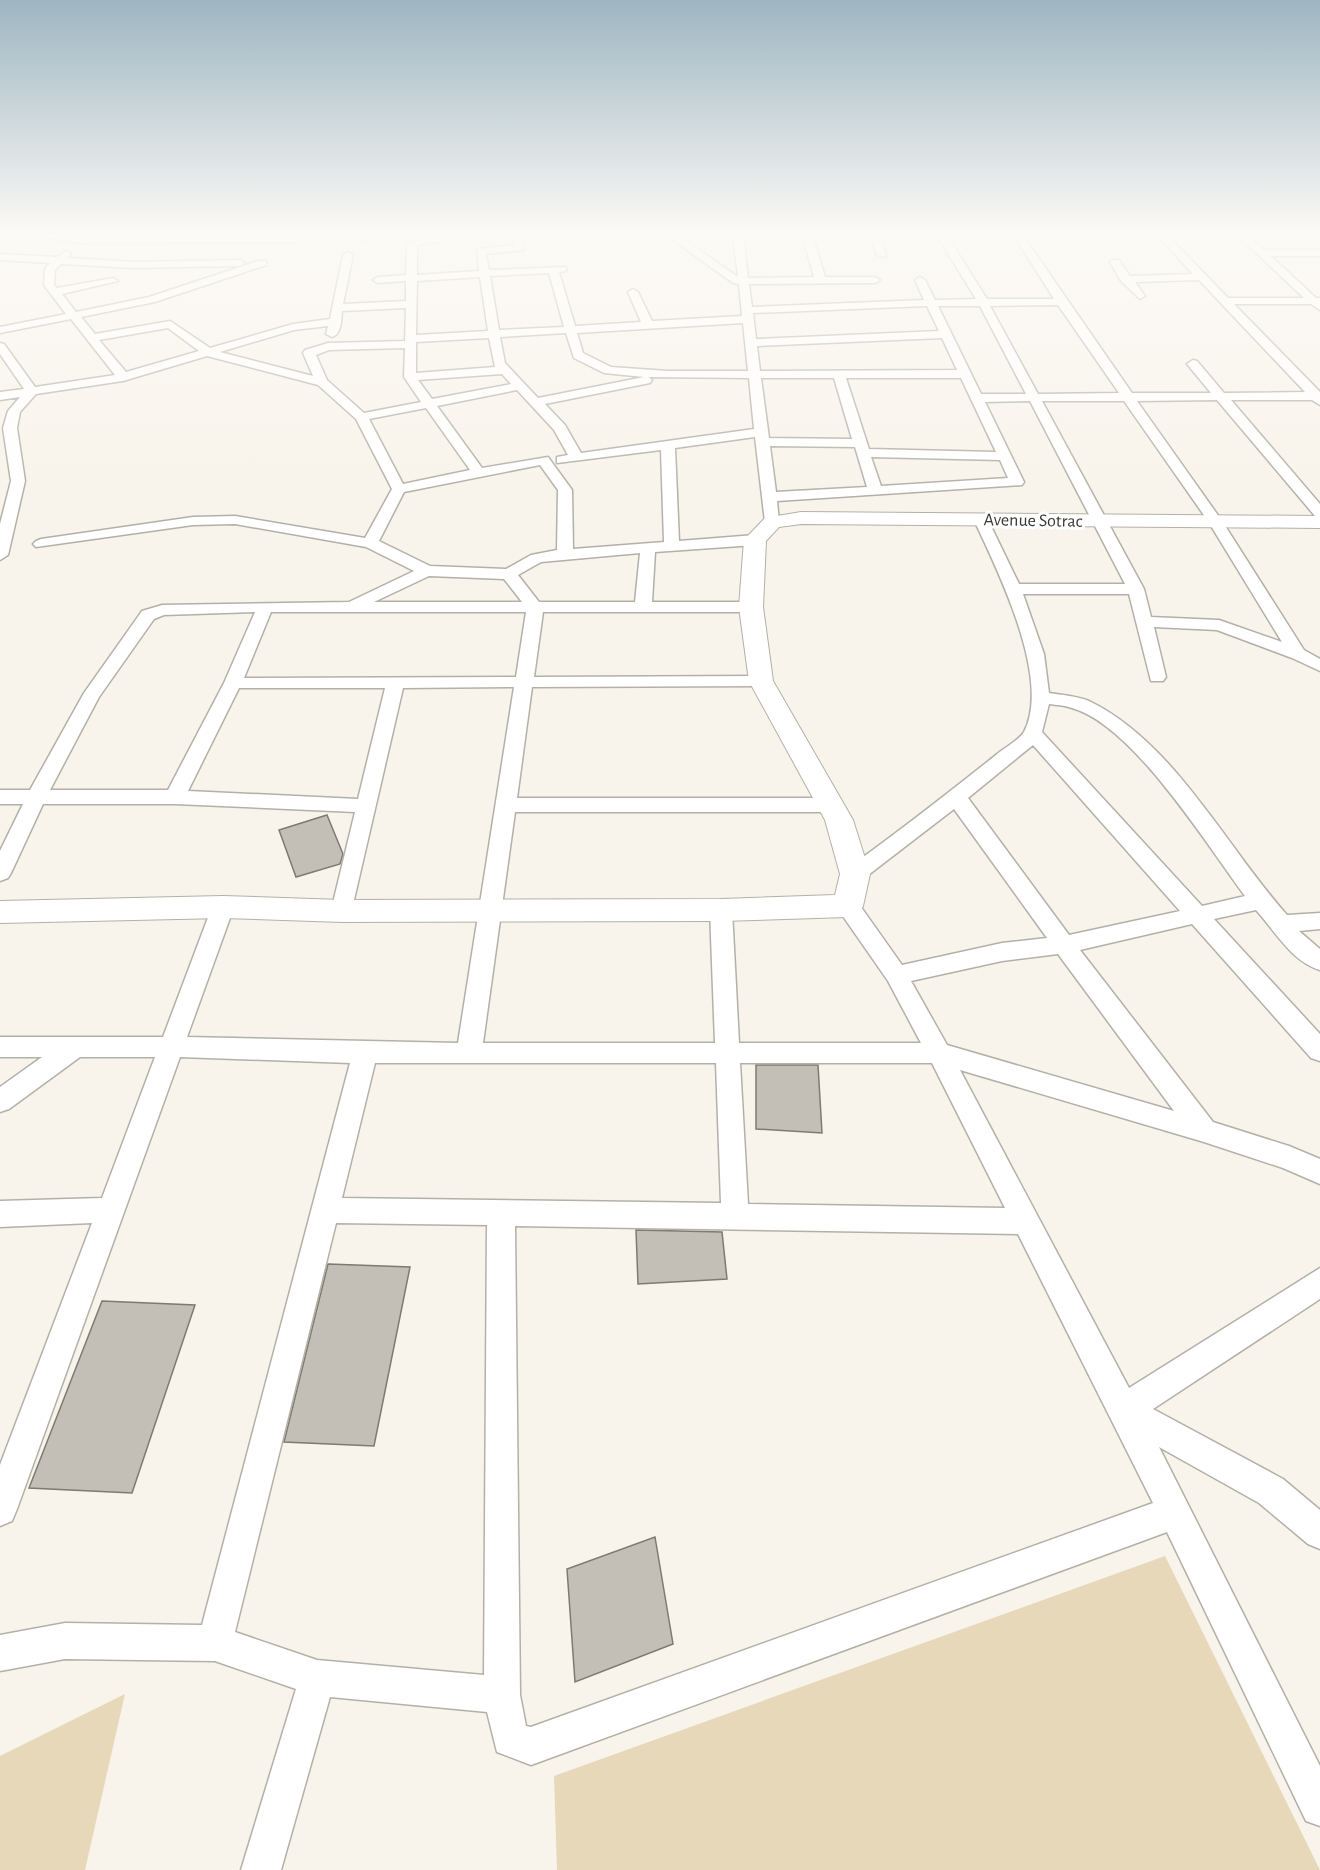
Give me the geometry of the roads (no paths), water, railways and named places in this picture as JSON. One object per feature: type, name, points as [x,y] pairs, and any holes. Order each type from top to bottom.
[{"type":"street","points":[[0,330],[43,321]]},
{"type":"street","points":[[79,321],[123,377]]},
{"type":"street","points":[[0,396],[123,377],[293,327],[335,321]]},
{"type":"street","points":[[328,347],[337,321]]},
{"type":"street","points":[[411,321],[410,377],[479,472]]},
{"type":"street","points":[[492,321],[499,364],[560,428],[577,458]]},
{"type":"street","points":[[567,321],[578,355],[608,370],[668,375],[965,374]]},
{"type":"street","points":[[646,321],[648,325]]},
{"type":"street","points":[[399,489],[362,417],[322,382],[309,353],[328,347],[686,321]]},
{"type":"street","points":[[750,321],[772,522],[755,540],[751,607],[761,681],[839,820],[855,874],[848,906],[896,975],[939,1053],[1124,1410],[1320,1807]]},
{"type":"street","points":[[769,497],[1017,482],[940,321]]},
{"type":"street","points":[[993,321],[1136,589],[1157,677]]},
{"type":"street","points":[[1075,321],[1215,521],[1298,654]]},
{"type":"street","points":[[1244,321],[1319,398]]},
{"type":"street","points":[[92,338],[170,324],[210,353],[322,382]]},
{"type":"street","points":[[752,343],[946,334]]},
{"type":"street","points":[[0,346],[32,392]]},
{"type":"street","points":[[1193,364],[1320,513]]},
{"type":"street","points":[[410,377],[505,370]]},
{"type":"street","points":[[537,402],[668,375]]},
{"type":"street","points":[[839,375],[875,491]]},
{"type":"street","points":[[362,417],[521,386]]},
{"type":"street","points":[[0,555],[18,481],[10,428],[14,411],[32,392]]},
{"type":"street","points":[[977,398],[1319,398]]},
{"type":"street","points":[[546,463],[668,445],[763,437],[862,448],[1005,456]]},
{"type":"street","points":[[668,445],[672,544]]},
{"type":"street","points":[[370,543],[399,489],[543,460],[565,489],[565,554]]},
{"type":"street","name":"Avenue Sotrac","points":[[772,522],[801,518],[1320,522]]},
{"type":"street","points":[[41,544],[193,521],[235,520],[370,543],[427,571],[509,574],[537,558],[565,554],[672,544],[755,540]]},
{"type":"street","points":[[855,874],[957,798],[1033,733],[1041,698],[1036,661],[1016,589],[981,520]]},
{"type":"street","points":[[643,608],[648,546]]},
{"type":"street","points":[[348,608],[427,571]]},
{"type":"street","points":[[469,1052],[535,608],[509,574]]},
{"type":"street","points":[[1016,589],[1136,589]]},
{"type":"street","points":[[0,873],[36,797],[90,697],[148,615],[162,610],[265,607],[751,607]]},
{"type":"street","points":[[175,797],[233,683],[265,607]]},
{"type":"street","points":[[1144,622],[1219,625],[1298,654],[1320,666]]},
{"type":"street","points":[[233,683],[761,681]]},
{"type":"street","points":[[342,911],[395,684]]},
{"type":"street","points":[[1041,698],[1080,704],[1101,715],[1127,736],[1168,777],[1259,901],[1282,924],[1295,943],[1320,961]]},
{"type":"street","points":[[1033,733],[1320,1052]]},
{"type":"street","points":[[0,797],[175,797],[366,806]]},
{"type":"street","points":[[957,798],[1204,1131]]},
{"type":"street","points":[[506,805],[830,805]]},
{"type":"street","points":[[896,975],[1002,952],[1064,945],[1259,901]]},
{"type":"street","points":[[0,912],[223,907],[342,911],[721,910],[848,906]]},
{"type":"street","points":[[0,1509],[223,907]]},
{"type":"street","points":[[721,910],[735,1216]]},
{"type":"street","points":[[1282,924],[1320,921]]},
{"type":"street","points":[[0,1047],[172,1047],[365,1053],[939,1053],[1204,1131],[1290,1158],[1320,1172]]},
{"type":"street","points":[[0,1101],[74,1048]]},
{"type":"street","points":[[215,1643],[365,1053]]},
{"type":"street","points":[[0,1214],[112,1210]]},
{"type":"street","points":[[326,1210],[1027,1221]]},
{"type":"street","points":[[501,1213],[502,1695],[510,1739],[531,1746],[1175,1512]]},
{"type":"street","points":[[1124,1410],[1320,1282]]},
{"type":"street","points":[[1124,1410],[1271,1491],[1320,1532]]},
{"type":"street","points":[[0,1653],[65,1641],[215,1643],[317,1678],[502,1695]]},
{"type":"street","points":[[261,1870],[317,1678]]}]
